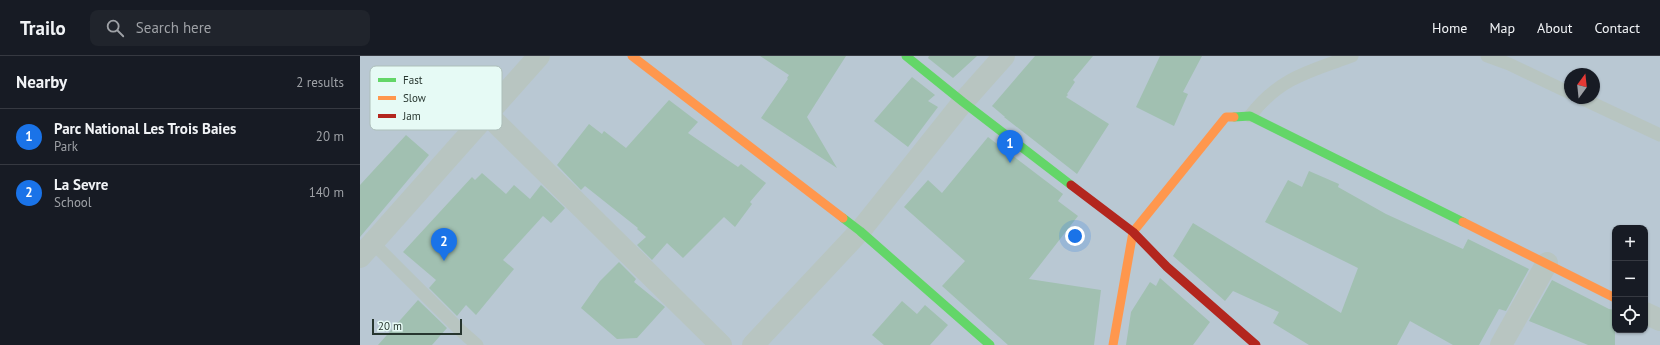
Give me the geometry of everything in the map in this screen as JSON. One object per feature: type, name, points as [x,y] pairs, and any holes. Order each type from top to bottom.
[{"type":"street","points":[[502,99],[539,56]]},
{"type":"street","points":[[632,56],[860,231],[990,345]]},
{"type":"street","points":[[906,56],[963,102],[1133,232],[1167,267],[1256,345]]},
{"type":"street","points":[[753,345],[860,231],[963,102],[1004,56]]},
{"type":"street","points":[[1113,345],[1133,232],[1226,117],[1250,116],[1613,297]]},
{"type":"street","points":[[502,129],[721,345]]},
{"type":"street","points":[[365,248],[474,130]]},
{"type":"street","points":[[1501,345],[1547,263]]},
{"type":"street","points":[[1648,314],[1660,320]]},
{"type":"lane","points":[[1250,116],[1275,90],[1296,76],[1352,56]]},
{"type":"lane","points":[[1487,56],[1509,64],[1564,90]]},
{"type":"lane","points":[[1594,104],[1660,135]]},
{"type":"lane","points":[[365,248],[477,345]]},
{"type":"shaded area","points":[[360,56],[1660,56],[1660,345],[360,345]]},
{"type":"building","points":[[760,56],[846,56],[807,117],[837,168],[761,118],[788,79],[787,78],[789,75]]},
{"type":"building","points":[[929,56],[977,56],[953,78],[928,58]]},
{"type":"building","points":[[1035,56],[1093,56],[1073,80],[1075,82],[1066,97],[1109,124],[1077,174],[992,106]]},
{"type":"building","points":[[1160,56],[1202,56],[1183,92],[1188,94],[1174,126],[1136,107]]},
{"type":"building","points":[[912,77],[935,95],[928,101],[938,107],[908,147],[874,121]]},
{"type":"building","points":[[669,100],[698,122],[688,133],[738,167],[741,164],[766,183],[750,202],[752,204],[735,227],[724,217],[683,258],[667,243],[652,260],[637,245],[646,237],[637,229],[638,228],[585,186],[581,190],[557,165],[589,124],[602,134],[604,131],[626,148]]},
{"type":"building","points":[[406,135],[429,155],[360,237],[360,185]]},
{"type":"building","points":[[988,137],[1063,194],[1058,201],[1078,216],[1029,279],[1101,290],[1094,345],[1008,345],[942,286],[965,261],[904,207],[928,180],[942,193]]},
{"type":"building","points":[[1309,171],[1339,184],[1338,187],[1386,214],[1463,249],[1468,239],[1529,269],[1506,311],[1499,309],[1479,345],[1453,345],[1410,321],[1397,345],[1309,345],[1273,323],[1279,312],[1233,291],[1225,301],[1173,256],[1193,223],[1341,313],[1358,268],[1265,222],[1288,180],[1302,187]]},
{"type":"building","points":[[482,173],[506,194],[514,185],[530,199],[541,185],[565,208],[551,223],[543,216],[503,260],[514,269],[476,315],[466,305],[457,316],[429,288],[436,280],[403,252],[472,177],[475,180]]},
{"type":"building","points":[[619,262],[636,279],[634,282],[665,307],[637,338],[617,339],[581,308],[600,281]]},
{"type":"building","points":[[1160,278],[1210,322],[1193,345],[1126,345],[1131,312],[1150,282],[1156,286]]},
{"type":"building","points":[[1552,280],[1612,310],[1612,333],[1615,333],[1615,345],[1588,345],[1529,321]]},
{"type":"building","points":[[418,300],[447,328],[432,345],[378,345]]},
{"type":"building","points":[[902,301],[917,314],[925,305],[948,325],[930,345],[884,345],[872,335]]},
{"type":"traffic: fast","points":[[906,56],[1071,185]]},
{"type":"traffic: fast","points":[[1234,117],[1250,116],[1463,222]]},
{"type":"traffic: fast","points":[[843,218],[860,231],[990,345]]},
{"type":"traffic: slow","points":[[632,56],[843,218]]},
{"type":"traffic: slow","points":[[1113,345],[1133,232],[1226,117],[1234,117]]},
{"type":"traffic: slow","points":[[1463,222],[1613,297]]},
{"type":"traffic: jam","points":[[1071,185],[1133,232],[1167,267],[1256,345]]},
{"type":"place","name":"Parc National Les Trois Baies","points":[[1010,163]]},
{"type":"place","name":"La Sevre","points":[[444,261]]}]
